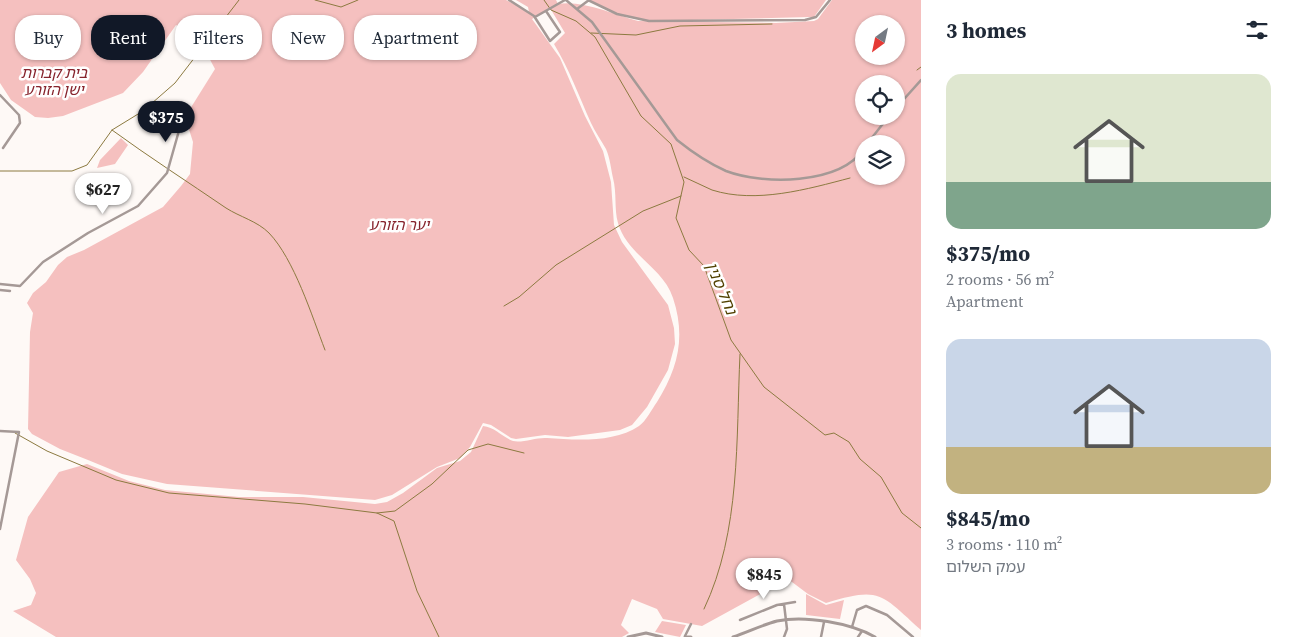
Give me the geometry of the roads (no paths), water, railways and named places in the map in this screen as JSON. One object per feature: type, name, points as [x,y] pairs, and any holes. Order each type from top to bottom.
[{"type":"street","points":[[509,0],[535,17],[550,41],[560,32],[546,11]]},
{"type":"street","points":[[535,17],[566,0],[600,33],[677,140],[695,155],[727,171],[758,178],[813,178],[840,169],[855,160]]},
{"type":"street","points":[[577,9],[588,0],[617,14],[649,21],[805,20],[816,18],[830,0]]},
{"type":"street","points":[[905,98],[921,80]]},
{"type":"street","points":[[0,94],[19,115],[20,123],[3,148]]},
{"type":"street","points":[[0,284],[20,286],[43,262],[88,233],[138,206],[168,172],[182,120]]},
{"type":"street","points":[[874,135],[882,125]]},
{"type":"street","points":[[0,290],[10,291]]},
{"type":"street","points":[[0,431],[20,432],[0,529]]},
{"type":"street","points":[[740,620],[769,607],[795,602]]},
{"type":"street","points":[[784,604],[787,620],[784,637]]},
{"type":"street","points":[[852,627],[857,610],[866,606],[887,615],[913,637]]},
{"type":"street","points":[[733,637],[787,620],[824,622],[852,627],[875,637]]},
{"type":"street","points":[[821,637],[824,622]]},
{"type":"street","points":[[690,626],[691,637],[685,637],[690,626]]},
{"type":"street","points":[[858,637],[862,631]]},
{"type":"street","points":[[628,637],[646,633],[662,637]]},
{"type":"street","points":[[906,637],[909,634]]},
{"type":"waterway","points":[[0,171],[72,171],[87,165],[112,130],[143,111],[175,83],[239,0]]},
{"type":"waterway","points":[[315,0],[341,7],[358,0]]},
{"type":"waterway","name":"נחל סנין","points":[[544,0],[551,10],[576,21],[595,37],[641,116],[671,144],[684,182],[676,218],[689,250],[704,266],[731,340],[764,387],[825,435],[834,433],[849,442],[860,459],[881,477],[902,513],[921,528]]},
{"type":"waterway","points":[[591,33],[636,35],[680,26],[772,24]]},
{"type":"waterway","points":[[917,70],[921,67]]},
{"type":"waterway","points":[[112,130],[226,208],[259,225],[269,233],[278,244],[294,272],[325,350]]},
{"type":"waterway","points":[[684,177],[712,190],[746,196],[782,193],[850,178]]},
{"type":"waterway","points":[[504,306],[519,297],[556,265],[643,211],[681,196]]},
{"type":"waterway","points":[[704,609],[716,579],[725,548],[731,516],[737,451],[740,354]]},
{"type":"waterway","points":[[15,433],[47,451],[116,480],[169,493],[305,504],[377,513],[394,521],[417,591],[439,637]]},
{"type":"waterway","points":[[377,513],[395,511],[432,484],[468,450],[488,444],[524,453]]},
{"type":"park label","name":"בית קברות ישן הזורע","points":[[54,82]]},
{"type":"park label","name":"יער הזורע","points":[[399,225]]}]
